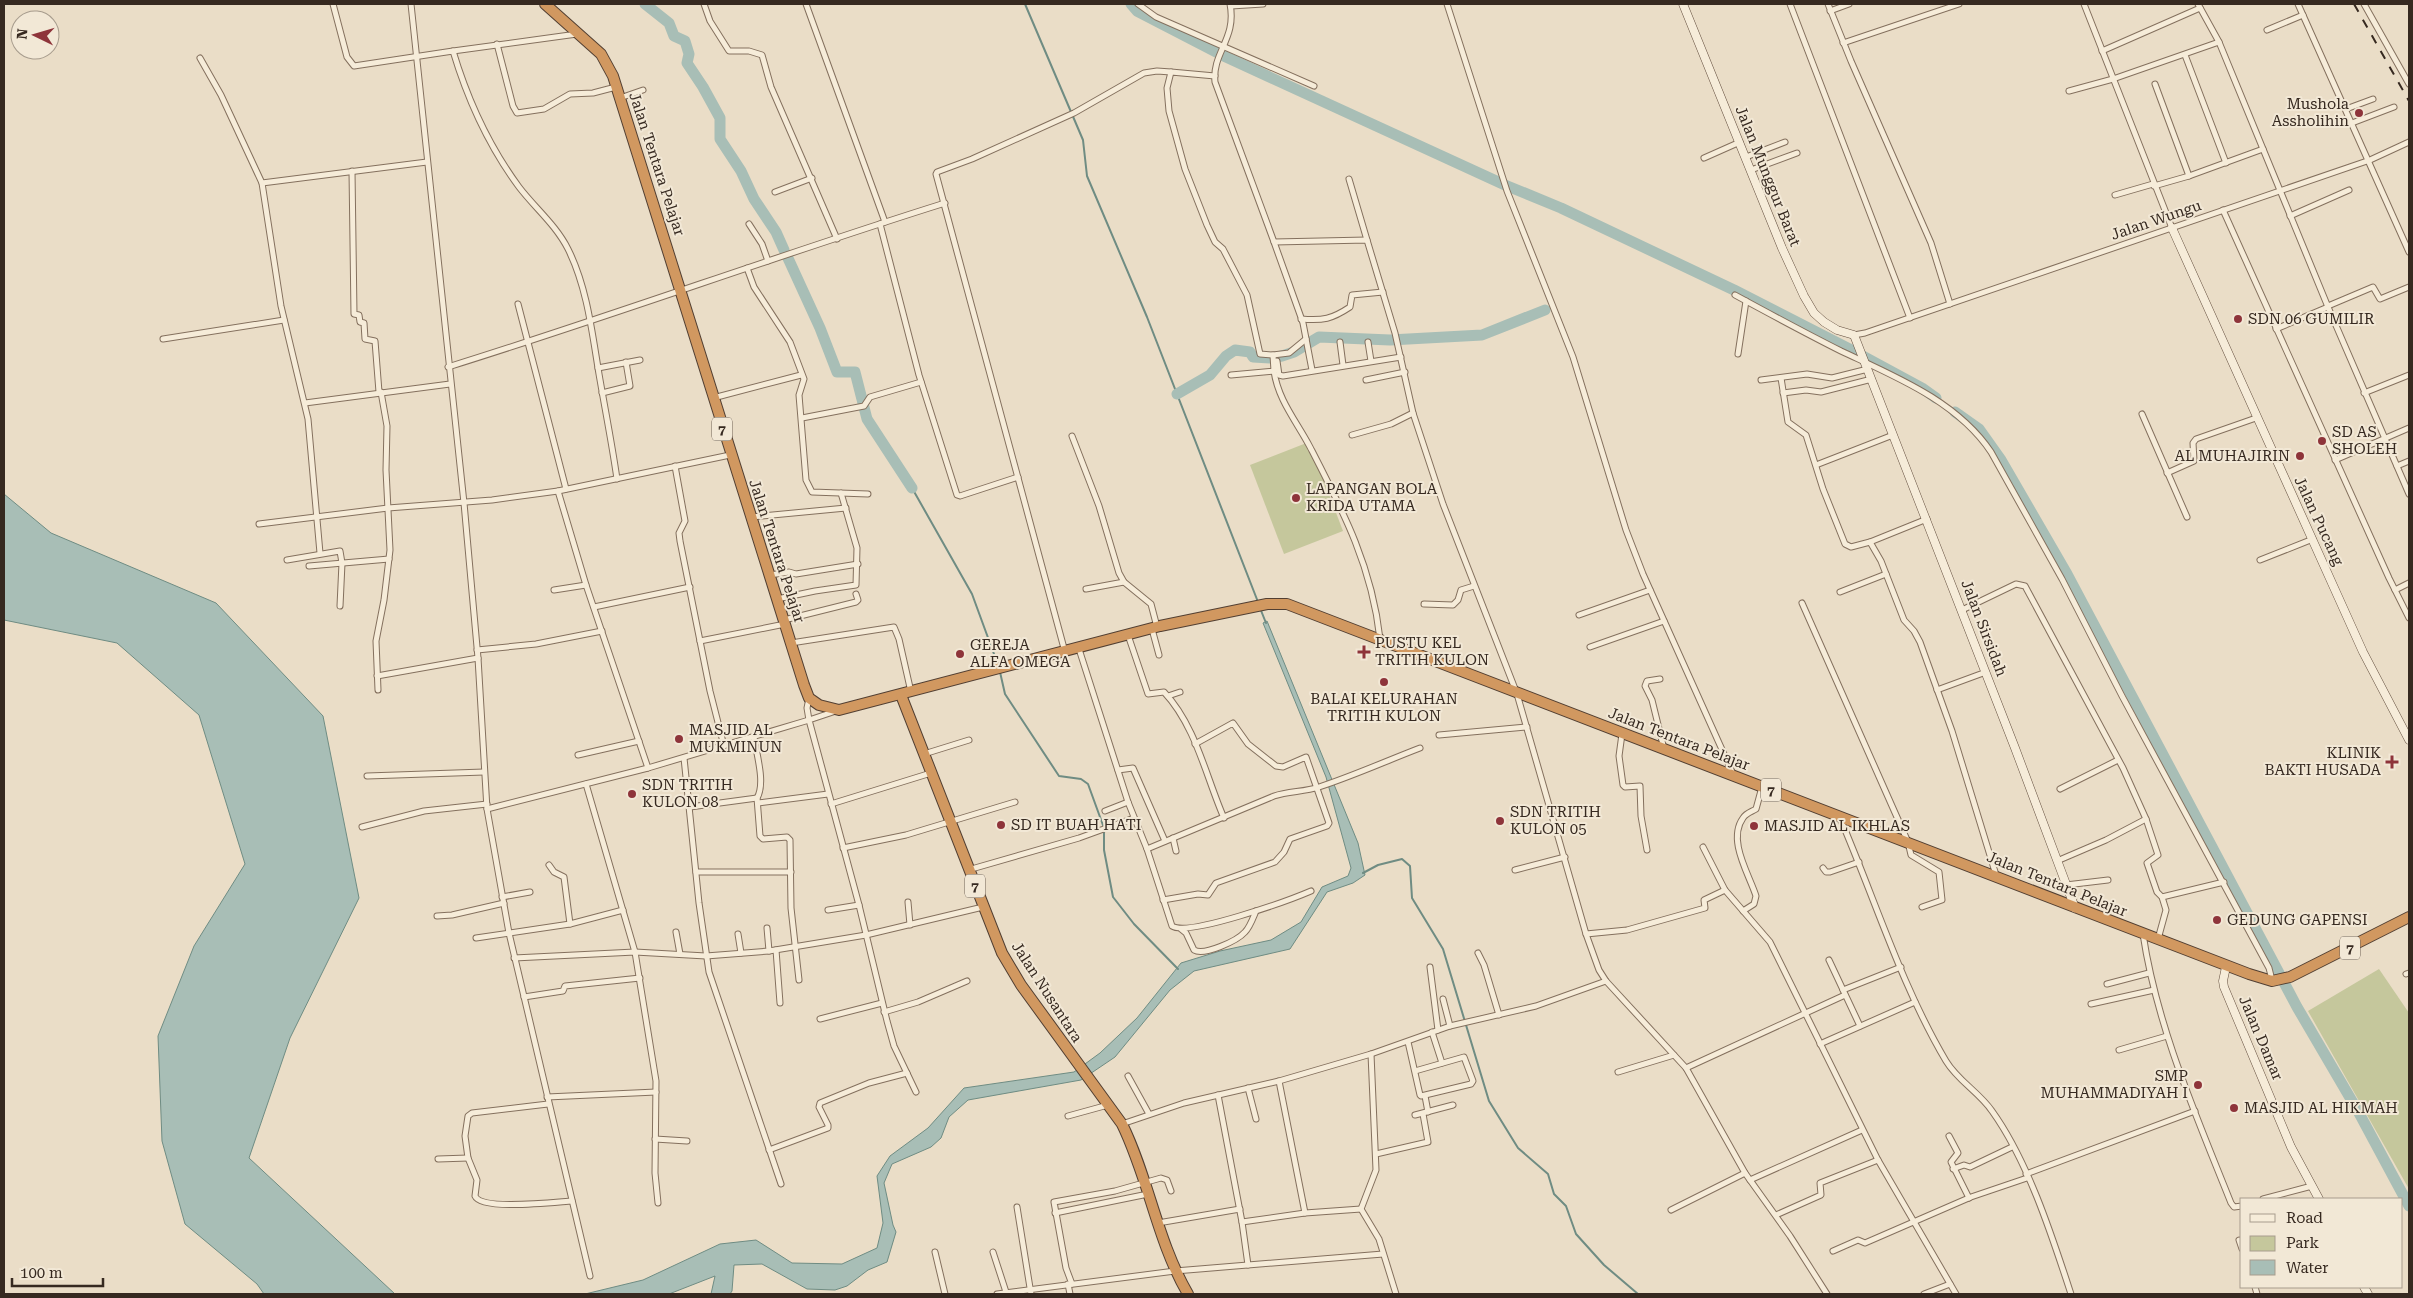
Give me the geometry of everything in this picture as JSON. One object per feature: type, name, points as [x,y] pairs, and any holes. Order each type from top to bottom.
[{"type":"highway","name":"Jalan Tentara Pelajar","points":[[544,4],[601,54],[616,87],[730,455],[809,698]]},
{"type":"highway","name":"Jalan Tentara Pelajar","points":[[1154,628],[1267,604],[1278,603],[1298,607],[1517,694],[1908,842],[2226,967],[2274,981]]},
{"type":"highway","name":"7","points":[[839,710],[1065,653],[1154,628]]},
{"type":"highway","name":"Jalan Nusantara","points":[[906,694],[923,754],[1002,953],[1020,985],[1122,1124],[1133,1146],[1175,1271],[1188,1294]]},
{"type":"highway","points":[[809,698],[825,708],[839,710]]},
{"type":"highway","name":"7","points":[[2274,981],[2290,978],[2409,918]]},
{"type":"street","points":[[333,4],[347,57],[354,66],[497,44],[579,34]]},
{"type":"street","points":[[411,4],[464,503],[478,658],[487,807],[514,958],[590,1276]]},
{"type":"street","points":[[704,4],[710,20],[729,51],[749,51],[762,55],[771,87],[837,239]]},
{"type":"street","points":[[806,4],[882,223],[921,382],[956,495],[960,496],[1018,477]]},
{"type":"street","points":[[1138,4],[1156,17],[1223,48],[1314,86]]},
{"type":"street","points":[[1263,4],[1231,5],[1231,32],[1216,65],[1215,76],[1301,319],[1312,370]]},
{"type":"street","points":[[1448,4],[1507,191],[1573,357],[1626,530],[1650,590],[1733,775]]},
{"type":"street","name":"Jalan Munggur Barat","points":[[1683,4],[1785,256],[1810,306],[1824,322],[1837,330],[1854,335]]},
{"type":"street","points":[[1790,4],[1910,318]]},
{"type":"street","points":[[1828,4],[1843,43],[1931,243],[1950,304]]},
{"type":"street","points":[[1830,11],[1849,4]]},
{"type":"street","points":[[1843,43],[1959,4]]},
{"type":"street","points":[[2084,4],[2153,185],[2172,228]]},
{"type":"street","points":[[2298,4],[2370,160],[2409,252]]},
{"type":"street","points":[[2364,4],[2409,84]]},
{"type":"street","points":[[2102,51],[2199,6],[2219,42],[2364,393],[2408,486],[2409,494]]},
{"type":"street","points":[[2267,30],[2303,16]]},
{"type":"street","points":[[2070,91],[2113,79],[2219,42]]},
{"type":"street","points":[[497,44],[513,106],[517,113],[544,109],[570,94],[593,93],[616,87]]},
{"type":"street","points":[[454,51],[464,86],[485,134],[512,178],[555,227],[568,248],[583,290],[618,479]]},
{"type":"street","points":[[2185,55],[2226,163]]},
{"type":"street","points":[[200,58],[221,95],[262,182],[284,320],[305,403],[320,553]]},
{"type":"street","points":[[1065,653],[946,203],[936,174],[1074,113],[1144,73],[1152,71],[1215,76]]},
{"type":"street","points":[[1171,72],[1167,88],[1169,111],[1193,194],[1214,241],[1223,249],[1247,295],[1260,354],[1274,358],[1289,353],[1306,340]]},
{"type":"street","points":[[2155,84],[2189,176]]},
{"type":"street","points":[[620,98],[642,90]]},
{"type":"street","points":[[2346,109],[2373,99]]},
{"type":"street","points":[[2352,123],[2394,106]]},
{"type":"street","points":[[1704,158],[1740,142]]},
{"type":"street","points":[[1746,157],[1785,142]]},
{"type":"street","name":"Jalan Wungu","points":[[1854,335],[1910,318],[2370,160],[2409,142]]},
{"type":"street","points":[[2115,195],[2189,176],[2263,150]]},
{"type":"street","points":[[1751,170],[1796,153]]},
{"type":"street","points":[[262,182],[427,162]]},
{"type":"street","points":[[352,171],[354,314],[360,315],[360,322],[364,323],[365,339],[375,341],[380,392],[387,426],[386,470],[389,559],[376,640],[378,690]]},
{"type":"street","points":[[775,192],[812,178]]},
{"type":"street","points":[[1349,179],[1395,333],[1413,413],[1443,504],[1517,694],[1586,934],[1600,970],[1606,981],[1686,1068],[1745,1173],[1776,1215],[1827,1294]]},
{"type":"street","points":[[2290,216],[2349,190]]},
{"type":"street","points":[[448,366],[590,323],[680,290],[946,203]]},
{"type":"street","points":[[2223,210],[2276,329],[2320,421],[2335,460],[2409,618]]},
{"type":"street","points":[[749,224],[762,244],[768,261]]},
{"type":"street","name":"Jalan Pucang","points":[[2172,228],[2256,418],[2364,652],[2409,740]]},
{"type":"street","points":[[1274,242],[1367,240]]},
{"type":"street","points":[[747,268],[752,284],[790,342],[804,383],[799,389],[799,395],[806,480],[809,490],[812,492],[868,494]]},
{"type":"street","points":[[2276,329],[2373,287],[2380,299],[2409,287]]},
{"type":"street","points":[[1301,319],[1321,321],[1328,319],[1350,306],[1352,295],[1383,292]]},
{"type":"street","points":[[1735,295],[1885,371],[1953,412],[1982,438],[2026,514],[2101,653],[2122,696],[2224,882],[2274,981]]},
{"type":"street","points":[[1738,354],[1746,301]]},
{"type":"street","points":[[518,304],[566,489]]},
{"type":"street","points":[[163,339],[284,320]]},
{"type":"street","name":"Jalan Sirsidah","points":[[1854,335],[1927,519],[2075,908]]},
{"type":"street","points":[[1340,342],[1343,366]]},
{"type":"street","points":[[1368,342],[1371,361]]},
{"type":"street","points":[[1274,358],[1280,375],[1401,357]]},
{"type":"street","points":[[1274,358],[1274,371],[1284,405],[1301,430],[1353,531],[1376,606],[1380,639]]},
{"type":"street","points":[[598,368],[640,360]]},
{"type":"street","points":[[602,393],[630,386],[626,362]]},
{"type":"street","points":[[1761,380],[1810,374],[1832,378],[1868,370]]},
{"type":"street","points":[[1231,375],[1274,371]]},
{"type":"street","points":[[1366,380],[1405,372]]},
{"type":"street","points":[[713,398],[801,375]]},
{"type":"street","points":[[2364,393],[2409,375]]},
{"type":"street","points":[[1781,378],[1788,422],[1805,433],[1845,544],[1850,547],[1870,542],[1927,519]]},
{"type":"street","points":[[1783,392],[1806,390],[1819,392],[1872,379]]},
{"type":"street","points":[[802,418],[864,406],[870,397],[921,382]]},
{"type":"street","points":[[305,403],[450,384]]},
{"type":"street","points":[[1352,435],[1391,424],[1413,413]]},
{"type":"street","points":[[2142,414],[2187,517]]},
{"type":"street","points":[[2167,473],[2194,461],[2193,443],[2196,439],[2256,418]]},
{"type":"street","points":[[2335,460],[2409,428]]},
{"type":"street","points":[[1816,465],[1894,435]]},
{"type":"street","points":[[1072,436],[1099,506],[1114,562],[1124,582],[1150,604],[1159,654]]},
{"type":"street","points":[[259,524],[388,508],[464,503],[558,491],[730,455]]},
{"type":"street","points":[[2397,466],[2409,461]]},
{"type":"street","points":[[675,466],[686,521],[680,536],[710,691],[724,746]]},
{"type":"street","points":[[558,491],[586,584],[648,768]]},
{"type":"street","points":[[777,600],[816,591],[855,586],[858,564],[856,542],[841,493]]},
{"type":"street","points":[[750,518],[846,508]]},
{"type":"street","points":[[2260,560],[2313,539]]},
{"type":"street","points":[[1870,542],[1886,574],[1904,620],[1914,631],[1920,642],[1972,792],[1996,876]]},
{"type":"street","points":[[287,560],[340,551],[342,563],[340,606]]},
{"type":"street","points":[[309,566],[389,559]]},
{"type":"street","points":[[769,575],[789,572],[796,574],[858,564]]},
{"type":"street","points":[[1840,592],[1886,574]]},
{"type":"street","points":[[1086,589],[1124,582]]},
{"type":"street","points":[[2395,590],[2409,583]]},
{"type":"street","points":[[554,590],[586,584]]},
{"type":"street","points":[[1962,610],[2016,584],[2024,584],[2118,760],[2146,819],[2158,855],[2147,862],[2157,892],[2162,897],[2166,910],[2158,940]]},
{"type":"street","points":[[1424,604],[1453,605],[1458,600],[1461,590],[1474,586]]},
{"type":"street","points":[[594,607],[690,587]]},
{"type":"street","points":[[1579,616],[1650,590]]},
{"type":"street","points":[[700,641],[784,622],[856,602],[858,600],[856,594]]},
{"type":"street","points":[[1802,603],[1908,842],[1913,858],[1939,872],[1942,900],[1922,907]]},
{"type":"street","points":[[1590,647],[1664,621]]},
{"type":"street","points":[[791,643],[894,627],[899,638],[906,694]]},
{"type":"street","points":[[477,650],[536,644],[602,631]]},
{"type":"street","points":[[1128,635],[1148,694],[1162,691],[1168,696],[1195,744],[1224,818]]},
{"type":"street","points":[[1079,649],[1128,802],[1147,849],[1172,926],[1186,933],[1194,950],[1202,952],[1239,938],[1248,929],[1256,911]]},
{"type":"street","points":[[377,676],[478,658]]},
{"type":"street","points":[[1937,690],[1986,672]]},
{"type":"street","points":[[1660,679],[1647,681],[1646,686],[1652,700],[1664,750]]},
{"type":"street","points":[[1168,696],[1180,692]]},
{"type":"street","points":[[809,698],[807,708],[809,720],[859,905],[884,1012],[894,1046],[916,1092]]},
{"type":"street","points":[[362,827],[424,811],[487,807],[586,784],[684,758],[839,710]]},
{"type":"street","points":[[1163,900],[1198,894],[1208,895],[1216,883],[1275,862],[1284,852],[1290,839],[1327,826],[1328,817],[1306,757],[1282,767],[1276,766],[1248,744],[1239,728],[1233,723],[1195,744]]},
{"type":"street","points":[[1440,735],[1527,727]]},
{"type":"street","points":[[1622,734],[1619,756],[1623,785],[1625,787],[1640,786],[1641,816],[1647,850]]},
{"type":"street","points":[[754,737],[760,782],[757,801],[761,838],[789,838],[795,948],[799,980]]},
{"type":"street","points":[[923,754],[969,740]]},
{"type":"street","points":[[578,755],[639,741]]},
{"type":"street","points":[[1147,849],[1288,791],[1298,793],[1318,788],[1420,748]]},
{"type":"street","points":[[684,758],[706,956],[732,1043],[781,1184]]},
{"type":"street","points":[[2060,789],[2118,760]]},
{"type":"street","points":[[1118,770],[1133,768],[1165,841]]},
{"type":"street","points":[[367,776],[484,772]]},
{"type":"street","points":[[831,804],[931,773]]},
{"type":"street","points":[[586,784],[635,952],[640,978],[656,1072],[655,1173],[658,1203]]},
{"type":"street","points":[[1743,911],[1754,904],[1756,896],[1736,842],[1741,821],[1747,814],[1756,809],[1762,787]]},
{"type":"street","points":[[690,807],[828,794]]},
{"type":"street","points":[[843,848],[906,835],[1015,802]]},
{"type":"street","points":[[1105,811],[1128,802]]},
{"type":"street","points":[[1839,816],[1915,1002],[1953,1072],[1992,1110],[2012,1147],[2027,1176],[2055,1245],[2071,1294]]},
{"type":"street","points":[[968,870],[1100,832],[1134,818]]},
{"type":"street","points":[[2057,861],[2106,840],[2146,819]]},
{"type":"street","points":[[1173,838],[1176,851]]},
{"type":"street","points":[[1703,847],[1725,890],[1770,942],[1862,1130],[1956,1294]]},
{"type":"street","points":[[1515,870],[1565,857]]},
{"type":"street","points":[[1823,868],[1826,872],[1830,872],[1859,862]]},
{"type":"street","points":[[549,865],[554,872],[564,876],[570,924]]},
{"type":"street","points":[[696,872],[791,872]]},
{"type":"street","points":[[2066,885],[2108,880]]},
{"type":"street","points":[[2162,897],[2224,882]]},
{"type":"street","points":[[1586,934],[1627,930],[1670,920],[1705,908],[1704,900],[1725,890]]},
{"type":"street","points":[[1181,929],[1227,921],[1311,891]]},
{"type":"street","points":[[436,916],[452,915],[530,892]]},
{"type":"street","points":[[908,902],[910,925]]},
{"type":"street","points":[[828,910],[859,905]]},
{"type":"street","points":[[514,958],[635,952],[706,956],[769,951],[866,936],[983,907]]},
{"type":"street","points":[[476,938],[570,924],[623,910]]},
{"type":"street","points":[[767,928],[769,951]]},
{"type":"street","points":[[676,932],[680,954]]},
{"type":"street","points":[[738,934],[741,954]]},
{"type":"street","points":[[2142,934],[2149,973],[2167,1036],[2231,1203],[2234,1207],[2240,1206]]},
{"type":"street","points":[[776,950],[780,1003]]},
{"type":"street","points":[[1478,953],[1484,965],[1499,1015]]},
{"type":"street","points":[[1829,960],[1860,1026]]},
{"type":"street","points":[[1430,967],[1438,1030]]},
{"type":"street","points":[[1686,1068],[1806,1014],[1844,992],[1901,967]]},
{"type":"street","name":"Jalan Damar","points":[[2226,967],[2223,981],[2224,987],[2291,1147],[2318,1198]]},
{"type":"street","points":[[2107,984],[2149,973]]},
{"type":"street","points":[[524,997],[563,991],[565,986],[640,978]]},
{"type":"street","points":[[884,1012],[918,1002],[967,981]]},
{"type":"street","points":[[1122,1124],[1148,1114],[1279,1081],[1371,1054],[1450,1026],[1536,1006],[1606,981]]},
{"type":"street","points":[[2091,1004],[2154,990]]},
{"type":"street","points":[[1442,999],[1450,1026]]},
{"type":"street","points":[[1820,1044],[1915,1002]]},
{"type":"street","points":[[820,1019],[882,1003]]},
{"type":"street","points":[[1432,1032],[1442,1063]]},
{"type":"street","points":[[2118,1050],[2167,1036]]},
{"type":"street","points":[[1408,1042],[1414,1072],[1420,1095],[1425,1096],[1472,1083],[1466,1058],[1414,1072]]},
{"type":"street","points":[[1371,1054],[1376,1154],[1374,1180],[1364,1198],[1361,1209],[1379,1239],[1396,1294]]},
{"type":"street","points":[[1618,1072],[1674,1055]]},
{"type":"street","points":[[769,1150],[828,1128],[828,1124],[819,1107],[820,1103],[869,1084],[907,1073]]},
{"type":"street","points":[[1128,1076],[1148,1114]]},
{"type":"street","points":[[1279,1081],[1305,1213]]},
{"type":"street","points":[[1248,1088],[1256,1119]]},
{"type":"street","points":[[547,1097],[656,1092]]},
{"type":"street","points":[[1218,1095],[1240,1208],[1248,1265]]},
{"type":"street","points":[[1376,1154],[1428,1142],[1425,1096]]},
{"type":"street","points":[[548,1104],[472,1113],[468,1116],[466,1128],[468,1158],[477,1180],[475,1196],[481,1202],[494,1205],[572,1201]]},
{"type":"street","points":[[1068,1116],[1108,1105]]},
{"type":"street","points":[[1415,1115],[1453,1105]]},
{"type":"street","points":[[1833,1251],[1858,1240],[1865,1243],[1969,1198],[2195,1110]]},
{"type":"street","points":[[1750,1180],[1862,1130]]},
{"type":"street","points":[[1949,1136],[1958,1153],[1951,1160],[1953,1169],[1969,1198]]},
{"type":"street","points":[[655,1139],[686,1141]]},
{"type":"street","points":[[1953,1169],[1964,1165],[1970,1167],[2012,1147]]},
{"type":"street","points":[[438,1159],[468,1158]]},
{"type":"street","points":[[1776,1215],[1821,1195],[1820,1184],[1878,1160]]},
{"type":"street","points":[[1671,1210],[1745,1173]]},
{"type":"street","points":[[1055,1213],[1147,1189],[1164,1178],[1171,1191]]},
{"type":"street","points":[[2267,1198],[2312,1186]]},
{"type":"street","points":[[1070,1294],[1070,1284],[1053,1204],[1056,1202],[1147,1189]]},
{"type":"street","points":[[1017,1208],[1030,1291]]},
{"type":"street","points":[[1158,1223],[1240,1208]]},
{"type":"street","points":[[1242,1222],[1305,1213],[1361,1209]]},
{"type":"street","points":[[2238,1240],[2240,1244]]},
{"type":"street","points":[[935,1252],[945,1294]]},
{"type":"street","points":[[993,1252],[1006,1292]]},
{"type":"street","points":[[997,1294],[1175,1271],[1383,1254]]},
{"type":"street","points":[[1924,1294],[1950,1284]]},
{"type":"green space","name":"LAPANGAN BOLA KRIDA UTAMA","points":[[1309,442],[1343,531],[1284,554],[1250,465]]},
{"type":"green space","points":[[2379,969],[2409,1013],[2409,1189],[2308,1011]]},
{"type":"water","points":[[4,494],[51,533],[216,603],[323,716],[359,898],[290,1038],[249,1158],[395,1294],[264,1294],[257,1284],[185,1224],[162,1141],[158,1036],[194,946],[245,864],[199,715],[117,643],[4,620]]},
{"type":"water","points":[[1267,621],[1358,843],[1365,875],[1353,883],[1327,892],[1290,949],[1194,971],[1170,990],[1115,1057],[1081,1080],[968,1100],[949,1117],[941,1138],[931,1147],[892,1164],[884,1183],[896,1232],[887,1262],[868,1270],[847,1286],[835,1290],[807,1289],[762,1264],[734,1265],[732,1291],[730,1294],[711,1294],[715,1276],[669,1294],[585,1294],[643,1280],[720,1244],[756,1240],[792,1263],[842,1264],[877,1248],[883,1223],[877,1176],[890,1156],[928,1128],[964,1088],[1074,1072],[1100,1053],[1137,1018],[1181,963],[1220,951],[1271,940],[1301,922],[1322,887],[1348,876],[1351,868],[1326,777],[1263,623]]},
{"type":"waterway","points":[[645,4],[669,23],[674,36],[685,41],[689,54],[687,63],[720,118],[720,139],[741,171],[754,199],[776,232],[784,250]]},
{"type":"waterway","points":[[1025,4],[1083,140],[1087,176],[1147,317],[1258,602]]},
{"type":"waterway","points":[[1131,4],[1137,11],[1226,57],[1505,185],[1561,208],[1734,290],[1861,355],[1922,388],[1936,398]]},
{"type":"waterway","points":[[787,256],[820,328],[837,372],[855,372],[867,419],[912,488]]},
{"type":"waterway","points":[[1177,394],[1210,375],[1226,356],[1235,350],[1250,352],[1253,357],[1270,358],[1294,352],[1319,337],[1390,340],[1482,335],[1545,310]]},
{"type":"waterway","points":[[1955,412],[1979,429],[2001,460],[2067,574],[2297,1007],[2359,1113],[2409,1206]]},
{"type":"waterway","points":[[912,488],[972,594],[998,665]]},
{"type":"waterway","points":[[1260,608],[1266,623]]},
{"type":"waterway","points":[[1000,672],[1005,694],[1059,776],[1081,779],[1088,784],[1104,828],[1104,850],[1113,897],[1134,924],[1178,969]]},
{"type":"waterway","points":[[1363,873],[1378,865],[1402,859],[1410,866],[1412,898],[1443,949],[1489,1101],[1518,1148],[1548,1174],[1554,1194],[1566,1206],[1576,1234],[1604,1265],[1638,1294]]},
{"type":"railway","points":[[2354,4],[2409,101]]},
{"type":"place","name":"Mushola Assholihin","points":[[2359,113]]},
{"type":"place","name":"SDN 06 GUMILIR","points":[[2238,319]]},
{"type":"place","name":"SD AS SHOLEH","points":[[2322,441]]},
{"type":"place","name":"AL MUHAJIRIN","points":[[2300,456]]},
{"type":"place","name":"LAPANGAN BOLA KRIDA UTAMA","points":[[1296,498]]},
{"type":"place","name":"PUSTU KEL TRITIH KULON","points":[[1364,652]]},
{"type":"place","name":"GEREJA ALFA OMEGA","points":[[960,654]]},
{"type":"place","name":"BALAI KELURAHAN TRITIH KULON","points":[[1384,682]]},
{"type":"place","name":"MASJID AL MUKMINUN","points":[[679,739]]},
{"type":"place","name":"KLINIK BAKTI HUSADA","points":[[2392,762]]},
{"type":"place","name":"SDN TRITIH KULON 08","points":[[632,794]]},
{"type":"place","name":"SDN TRITIH KULON 05","points":[[1500,821]]},
{"type":"place","name":"SD IT BUAH HATI","points":[[1001,825]]},
{"type":"place","name":"MASJID AL IKHLAS","points":[[1754,826]]},
{"type":"place","name":"GEDUNG GAPENSI","points":[[2217,920]]},
{"type":"place","name":"SMP MUHAMMADIYAH I","points":[[2198,1085]]},
{"type":"place","name":"MASJID AL HIKMAH","points":[[2234,1108]]}]
